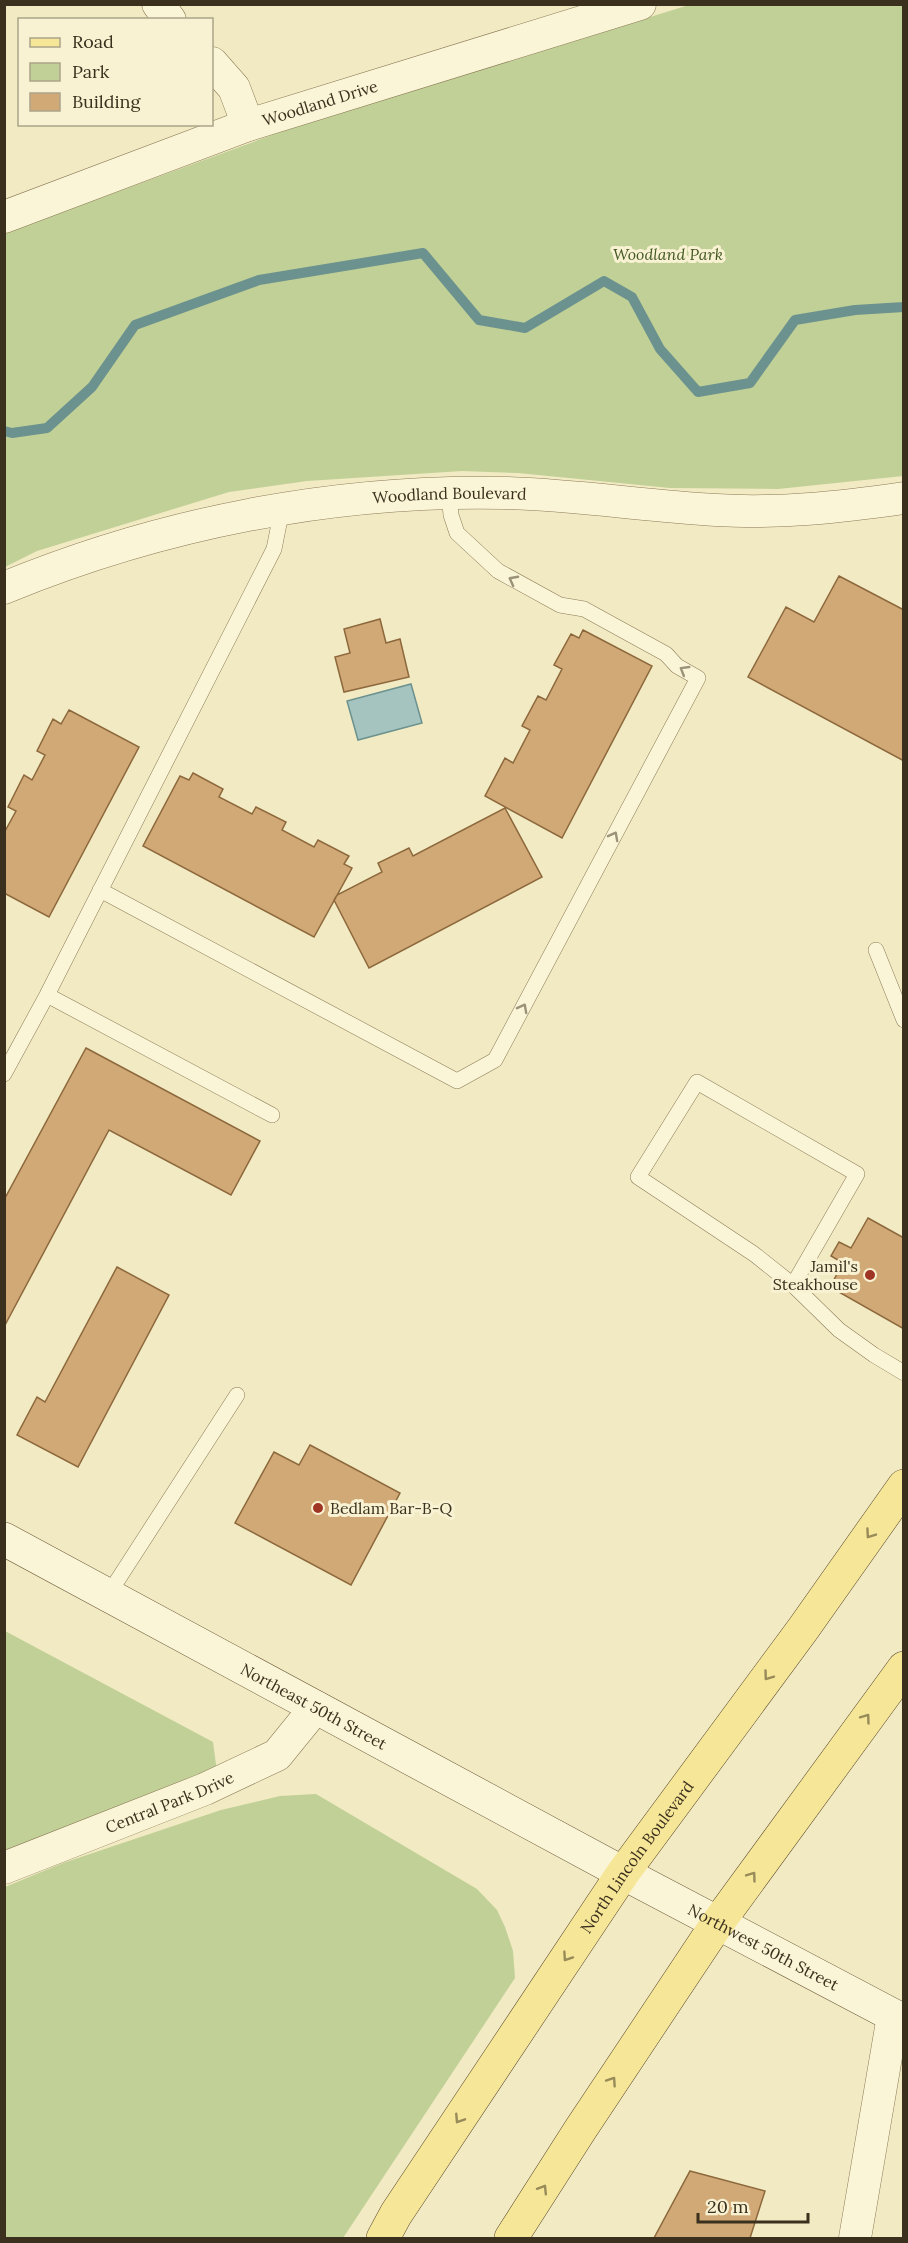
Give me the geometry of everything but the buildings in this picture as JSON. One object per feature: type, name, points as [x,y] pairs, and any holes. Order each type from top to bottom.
[{"type":"main road","name":"North Lincoln Boulevard","points":[[383,2238],[396,2214],[503,2051],[623,1873],[803,1629],[903,1486]]},
{"type":"main road","name":"Northeast 50th Street","points":[[4,1539],[623,1873]]},
{"type":"main road","points":[[512,2238],[580,2130],[717,1924],[903,1668]]},
{"type":"main road","name":"Northwest 50th Street","points":[[623,1873],[898,2018]]},
{"type":"street","points":[[158,4],[168,18]]},
{"type":"street","name":"Woodland Drive","points":[[4,217],[249,125],[640,4]]},
{"type":"street","points":[[213,64],[234,88],[249,125]]},
{"type":"street","name":"Woodland Boulevard","points":[[4,588],[47,571],[194,525],[282,509],[360,499],[448,493],[564,495],[718,510],[780,511],[848,506],[903,498]]},
{"type":"street","name":"Central Park Drive","points":[[4,1868],[205,1789],[276,1755],[316,1707]]},
{"type":"street","points":[[855,2238],[898,2018]]},
{"type":"lane","points":[[100,890],[457,1081],[495,1060],[698,678],[677,666],[666,654],[584,609],[560,605],[498,572],[457,533],[450,515],[448,493]]},
{"type":"lane","points":[[4,1074],[47,995],[274,549],[282,509]]},
{"type":"lane","points":[[876,950],[903,1020]]},
{"type":"lane","points":[[47,995],[272,1115]]},
{"type":"lane","points":[[793,1285],[857,1174],[698,1082],[638,1177],[754,1254],[793,1285],[839,1330],[903,1373]]},
{"type":"lane","points":[[108,1594],[237,1395]]},
{"type":"green space","name":"Woodland Park","points":[[689,5],[903,5],[903,476],[778,489],[670,488],[518,473],[462,471],[307,481],[229,492],[37,551],[5,567],[5,233],[302,124]]},
{"type":"green space","points":[[5,1631],[213,1742],[217,1772],[5,1850]]},
{"type":"green space","points":[[316,1794],[477,1889],[497,1910],[505,1927],[513,1951],[515,1978],[343,2238],[5,2238],[5,1887],[63,1863],[221,1810],[280,1796]]},
{"type":"water","points":[[411,684],[422,723],[358,740],[347,701]]},
{"type":"waterway","points":[[4,431],[12,433],[47,428],[92,387],[135,325],[259,280],[423,253],[479,320],[525,328],[604,281],[632,297],[660,349],[698,392],[750,383],[795,320],[855,310],[904,307]]},
{"type":"place","name":"Jamil's Steakhouse","points":[[870,1275]]},
{"type":"place","name":"Bedlam Bar-B-Q","points":[[318,1508]]}]
